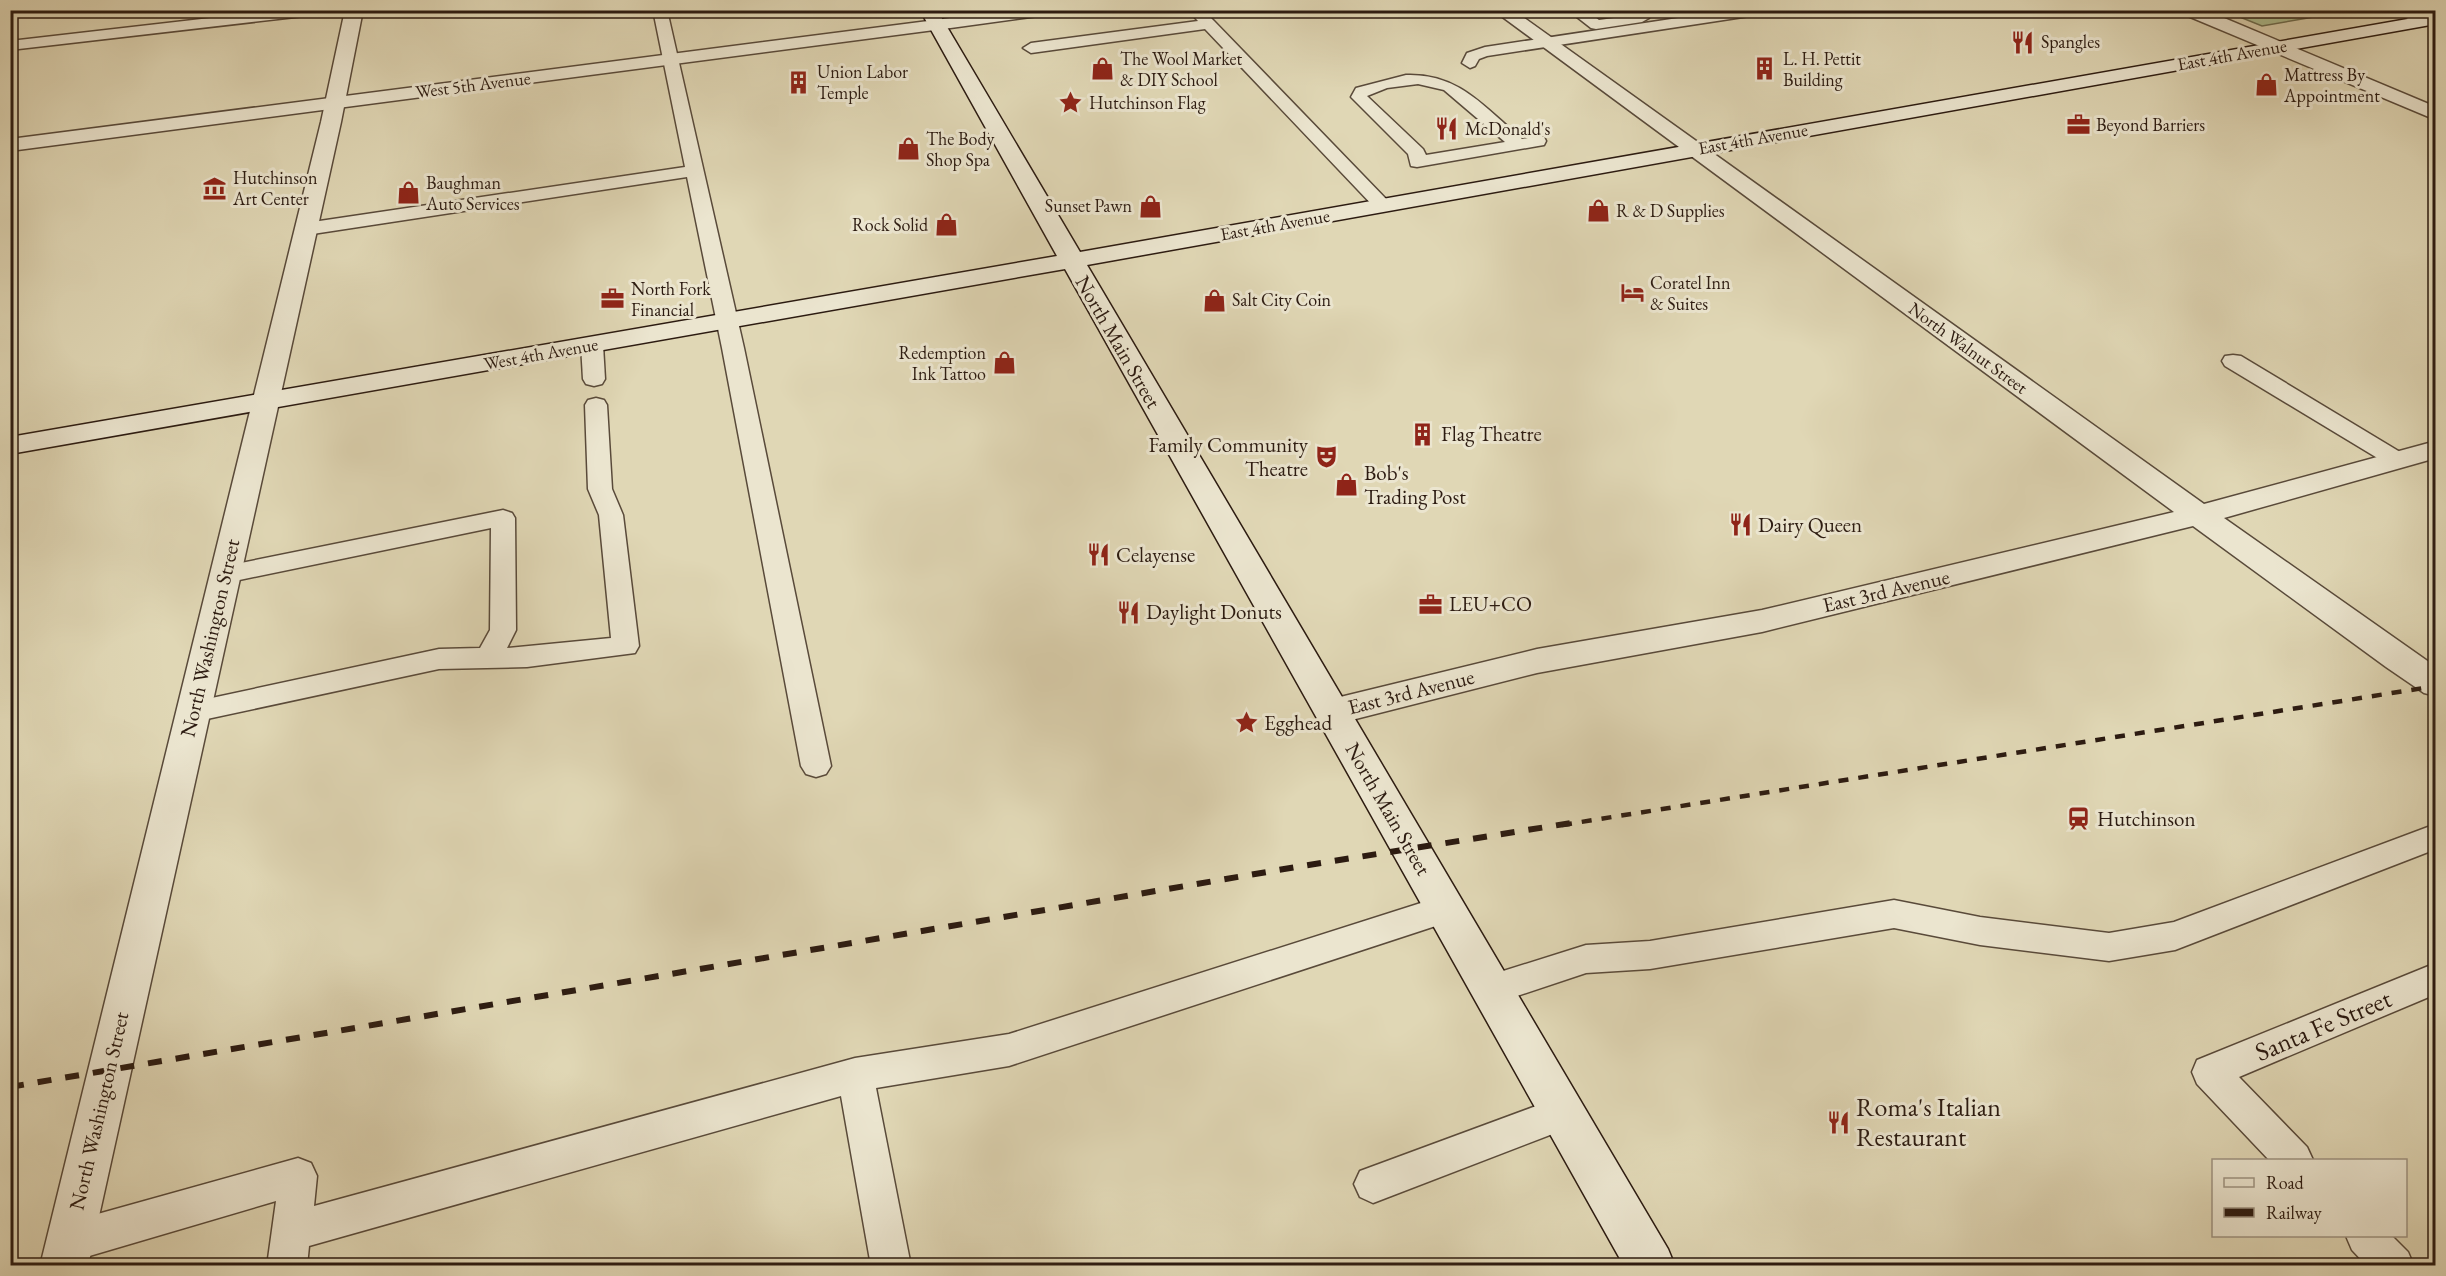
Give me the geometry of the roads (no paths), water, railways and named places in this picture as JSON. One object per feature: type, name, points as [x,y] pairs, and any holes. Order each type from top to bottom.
[{"type":"street","name":"North Washington Street","points":[[66,1254],[306,229],[354,10]]},
{"type":"street","name":"West 5th Avenue","points":[[10,145],[670,59],[932,18],[1046,10]]},
{"type":"street","name":"North Walnut Street","points":[[1502,10],[2436,684]]},
{"type":"street","points":[[2189,10],[2436,114]]},
{"type":"street","name":"North Main Street","points":[[932,18],[1651,1266]]},
{"type":"street","name":"East 4th Avenue","points":[[1071,261],[2430,20]]},
{"type":"street","name":"West 4th Avenue","points":[[10,446],[1071,261]]},
{"type":"street","name":"East 3rd Avenue","points":[[1332,712],[1537,662],[1762,621],[2199,515],[2436,449]]},
{"type":"lane","points":[[10,46],[322,10]]},
{"type":"lane","points":[[660,10],[727,321],[816,766]]},
{"type":"lane","points":[[1195,10],[1383,206]]},
{"type":"lane","points":[[1575,10],[1596,25],[1642,18],[1630,10]]},
{"type":"lane","points":[[1470,63],[1472,56],[1485,52],[1762,10]]},
{"type":"lane","points":[[2396,10],[2430,20]]},
{"type":"lane","points":[[1031,48],[1209,24]]},
{"type":"lane","points":[[1518,144],[1440,81],[1422,79],[1399,81],[1374,86],[1362,91],[1359,97],[1418,153],[1417,162],[1538,141]]},
{"type":"lane","points":[[306,229],[694,171]]},
{"type":"lane","points":[[592,345],[594,379]]},
{"type":"lane","points":[[2234,361],[2397,460]]},
{"type":"lane","points":[[193,712],[439,659],[526,657],[625,646],[611,515],[600,489],[596,405]]},
{"type":"lane","points":[[225,574],[503,518],[503,630],[488,658]]},
{"type":"lane","points":[[1492,989],[1586,959],[1650,955],[1894,914],[1980,931],[2109,947],[2175,936],[2436,836]]},
{"type":"lane","points":[[66,1254],[298,1176],[290,1248],[855,1075],[1009,1050],[1446,909]]},
{"type":"lane","name":"Santa Fe Street","points":[[2292,1159],[2210,1072],[2436,978]]},
{"type":"lane","points":[[855,1075],[891,1266]]},
{"type":"lane","points":[[1373,1184],[1563,1113]]},
{"type":"lane","points":[[2367,1237],[2394,1266]]},
{"type":"railway","points":[[1562,825],[2436,686]]},
{"type":"railway","points":[[10,1087],[1296,867],[1571,823]]},
{"type":"place","name":"Spangles","points":[[2023,42]]},
{"type":"place","name":"The Wool Market & DIY School","points":[[1102,69]]},
{"type":"place","name":"L. H. Pettit Building","points":[[1765,69]]},
{"type":"place","name":"Union Labor Temple","points":[[799,82]]},
{"type":"place","name":"Mattress By Appointment","points":[[2266,85]]},
{"type":"place","name":"Hutchinson Flag","points":[[1071,103]]},
{"type":"place","name":"Beyond Barriers","points":[[2078,125]]},
{"type":"place","name":"McDonald's","points":[[1447,129]]},
{"type":"place","name":"The Body Shop Spa","points":[[908,149]]},
{"type":"place","name":"Hutchinson Art Center","points":[[215,188]]},
{"type":"place","name":"Baughman Auto Services","points":[[408,193]]},
{"type":"place","name":"Sunset Pawn","points":[[1150,206]]},
{"type":"place","name":"R & D Supplies","points":[[1598,211]]},
{"type":"place","name":"Rock Solid","points":[[946,225]]},
{"type":"place","name":"Coratel Inn & Suites","points":[[1632,293]]},
{"type":"place","name":"North Fork Financial","points":[[613,299]]},
{"type":"place","name":"Salt City Coin","points":[[1214,300]]},
{"type":"place","name":"Redemption Ink Tattoo","points":[[1004,363]]},
{"type":"place","name":"Flag Theatre","points":[[1423,434]]},
{"type":"place","name":"Family Community Theatre","points":[[1326,457]]},
{"type":"place","name":"Bob's Trading Post","points":[[1346,485]]},
{"type":"place","name":"Dairy Queen","points":[[1740,525]]},
{"type":"place","name":"Celayense","points":[[1098,555]]},
{"type":"place","name":"LEU+CO","points":[[1431,604]]},
{"type":"place","name":"Daylight Donuts","points":[[1128,612]]},
{"type":"place","name":"Egghead","points":[[1246,723]]},
{"type":"place","name":"Hutchinson","points":[[2079,819]]},
{"type":"place","name":"Roma's Italian Restaurant","points":[[1838,1122]]}]
